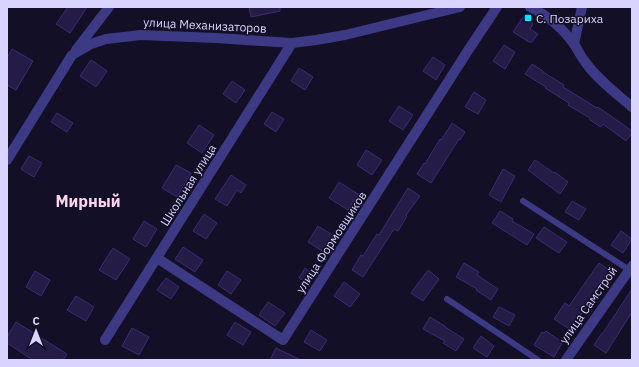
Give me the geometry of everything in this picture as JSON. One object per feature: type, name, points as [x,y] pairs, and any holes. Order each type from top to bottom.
[{"type":"street","points":[[72,55],[109,7]]},
{"type":"street","name":"улица Механизаторов","points":[[7,160],[72,55],[91,44],[106,39],[141,34],[292,43],[345,35],[460,7]]},
{"type":"street","name":"улица Формовщиков","points":[[157,258],[283,340],[401,155],[498,7]]},
{"type":"street","points":[[530,7],[557,25],[574,44],[586,63],[604,83],[632,107]]},
{"type":"street","points":[[574,44],[582,7]]},
{"type":"street","name":"Школьная улица","points":[[105,340],[292,43]]},
{"type":"street","name":"улица Самстрой","points":[[566,360],[631,269]]},
{"type":"lane","points":[[523,201],[631,269]]},
{"type":"lane","points":[[447,299],[538,360]]},
{"type":"building","points":[[68,7],[87,7],[70,33],[56,24]]},
{"type":"building","points":[[249,7],[280,7],[280,11],[251,17]]},
{"type":"building","points":[[523,17],[533,24],[530,29],[538,34],[532,42],[529,42],[513,32]]},
{"type":"building","points":[[504,45],[515,52],[505,69],[493,61]]},
{"type":"building","points":[[12,49],[33,61],[16,90],[7,85],[7,58]]},
{"type":"building","points":[[433,57],[445,65],[436,80],[423,71]]},
{"type":"building","points":[[91,60],[107,71],[96,87],[80,76]]},
{"type":"building","points":[[532,64],[564,85],[563,87],[597,108],[598,107],[632,131],[626,141],[603,124],[601,127],[590,120],[590,118],[568,105],[569,103],[525,74]]},
{"type":"building","points":[[299,68],[313,77],[305,90],[291,81]]},
{"type":"building","points":[[232,81],[245,90],[236,103],[223,94]]},
{"type":"building","points":[[474,92],[486,100],[478,114],[465,107]]},
{"type":"building","points":[[399,106],[413,115],[403,130],[389,121]]},
{"type":"building","points":[[272,112],[284,119],[276,132],[264,124]]},
{"type":"building","points":[[57,113],[73,123],[67,132],[51,122]]},
{"type":"building","points":[[452,123],[465,132],[431,183],[417,174]]},
{"type":"building","points":[[199,125],[214,135],[202,153],[187,143]]},
{"type":"building","points":[[366,150],[382,160],[372,175],[357,165]]},
{"type":"building","points":[[29,156],[42,163],[34,177],[21,169]]},
{"type":"building","points":[[535,160],[568,182],[560,194],[528,170]]},
{"type":"building","points":[[176,165],[191,173],[177,197],[162,188]]},
{"type":"building","points":[[503,169],[515,176],[501,202],[489,195]]},
{"type":"building","points":[[231,175],[246,185],[241,193],[237,190],[227,206],[215,199]]},
{"type":"building","points":[[339,182],[358,194],[348,210],[329,198]]},
{"type":"building","points":[[408,188],[420,196],[406,215],[407,216],[398,231],[394,229],[363,277],[352,270],[377,234],[379,235]]},
{"type":"building","points":[[572,201],[586,209],[579,220],[565,212]]},
{"type":"building","points":[[500,211],[513,219],[512,221],[534,234],[527,245],[492,223]]},
{"type":"building","points":[[204,214],[217,223],[206,239],[193,231]]},
{"type":"building","points":[[144,221],[157,229],[146,247],[133,239]]},
{"type":"building","points":[[318,226],[334,236],[324,252],[308,242]]},
{"type":"building","points":[[544,227],[567,242],[559,253],[536,238]]},
{"type":"building","points":[[621,231],[632,239],[623,253],[611,245]]},
{"type":"building","points":[[183,247],[203,260],[195,272],[175,259]]},
{"type":"building","points":[[113,248],[130,259],[116,280],[99,270]]},
{"type":"building","points":[[464,263],[479,272],[477,275],[498,289],[491,300],[476,290],[477,289],[456,277]]},
{"type":"building","points":[[599,263],[612,272],[602,287],[600,286],[571,330],[554,319],[565,303],[569,306]]},
{"type":"building","points":[[305,268],[314,275],[308,284],[299,278]]},
{"type":"building","points":[[428,270],[439,279],[423,301],[411,293]]},
{"type":"building","points":[[35,271],[50,280],[41,296],[26,287]]},
{"type":"building","points":[[227,271],[241,280],[231,294],[218,285]]},
{"type":"building","points":[[166,278],[179,287],[171,299],[157,290]]},
{"type":"building","points":[[344,282],[360,294],[350,307],[334,296]]},
{"type":"building","points":[[632,289],[632,312],[606,353],[594,345]]},
{"type":"building","points":[[76,296],[94,307],[86,321],[67,310]]},
{"type":"building","points":[[268,302],[285,313],[275,326],[259,315]]},
{"type":"building","points":[[499,307],[515,315],[509,326],[493,317]]},
{"type":"building","points":[[430,317],[464,339],[456,351],[443,343],[445,341],[423,329]]},
{"type":"building","points":[[16,322],[67,354],[63,360],[33,360],[7,343],[7,337]]},
{"type":"building","points":[[235,322],[251,332],[243,345],[227,335]]},
{"type":"building","points":[[132,328],[149,337],[139,355],[122,346]]},
{"type":"building","points":[[311,330],[327,340],[320,351],[304,342]]},
{"type":"building","points":[[546,331],[562,342],[554,357],[534,345],[542,332],[544,333]]},
{"type":"building","points":[[481,336],[494,346],[487,357],[473,348]]},
{"type":"building","points":[[276,348],[301,360],[270,360]]},
{"type":"place","name":"С. Позариха","points":[[528,18]]},
{"type":"district","name":"Мирный","points":[[88,201]]}]
